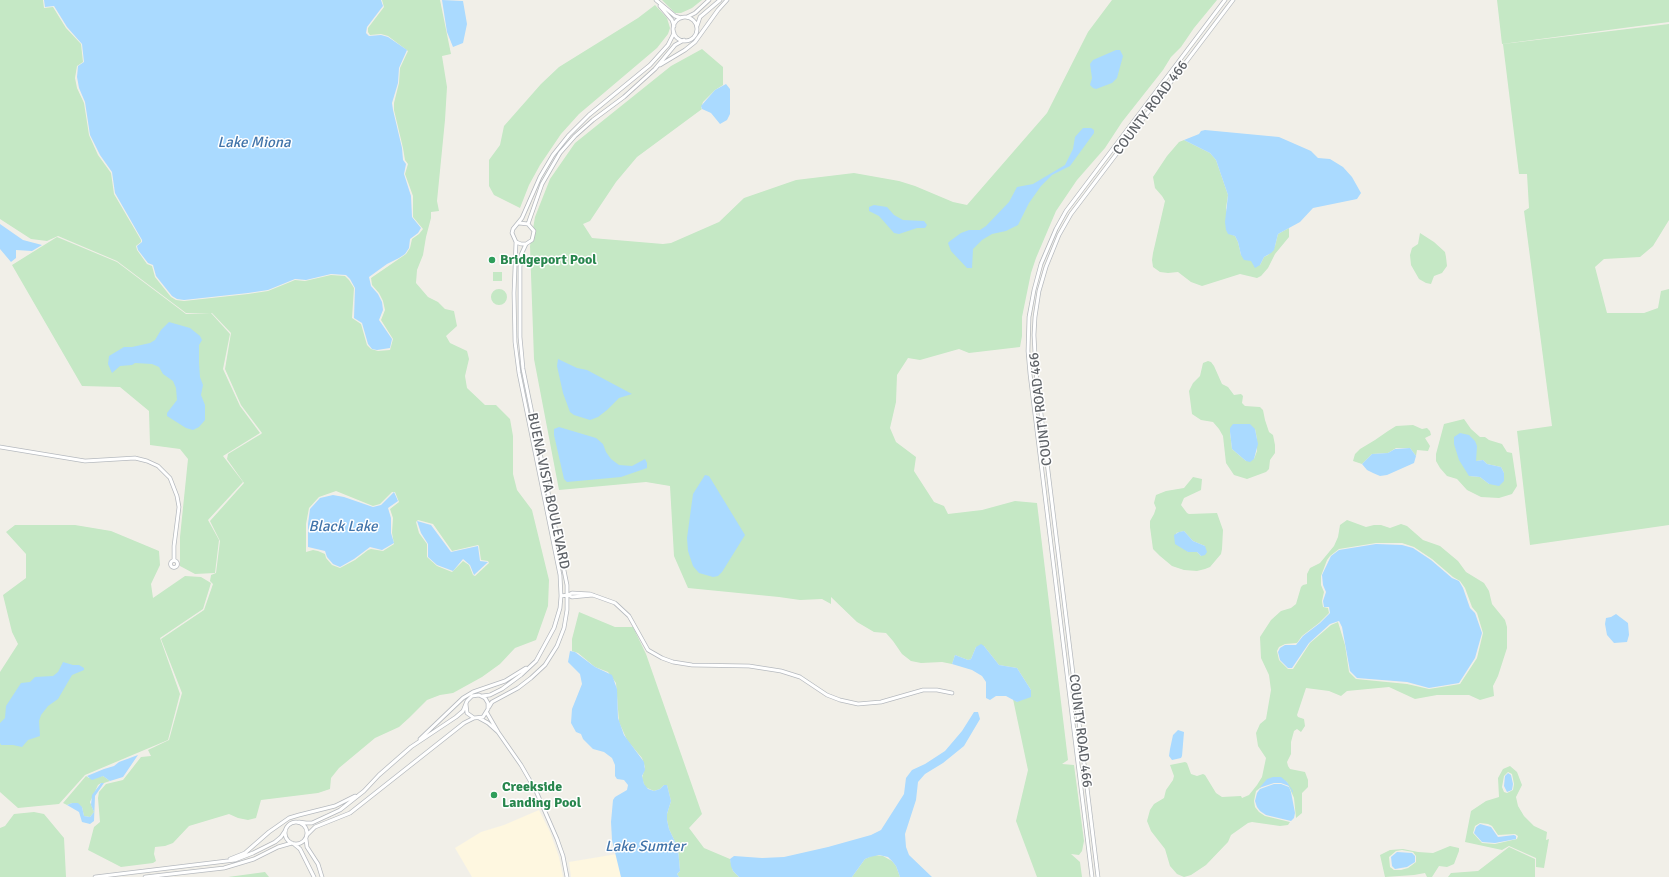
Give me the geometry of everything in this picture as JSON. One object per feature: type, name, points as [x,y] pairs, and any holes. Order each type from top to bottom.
[{"type":"main road","points":[[657,2],[675,16],[681,18],[696,13],[709,0]]},
{"type":"main road","points":[[528,224],[542,184],[560,154],[575,136],[624,96],[655,68],[675,45],[692,38],[696,32],[700,17],[720,0]]},
{"type":"main road","points":[[655,68],[685,50],[695,42],[727,0]]},
{"type":"main road","name":"COUNTY ROAD 466","points":[[1092,877],[1030,374],[1028,334],[1031,309],[1041,264],[1056,229],[1066,211],[1225,0]]},
{"type":"main road","name":"COUNTY ROAD 466","points":[[1098,877],[1036,373],[1034,335],[1039,291],[1046,267],[1059,235],[1071,214],[1233,0]]},
{"type":"main road","points":[[519,223],[528,224],[532,227],[534,236],[532,240],[526,244],[516,242],[513,238],[513,229],[525,214],[529,200],[553,155],[569,135],[589,115],[650,65],[668,45],[674,33],[674,26],[672,20],[657,2]]},
{"type":"main road","points":[[687,17],[695,22],[697,28]]},
{"type":"main road","points":[[674,26],[681,18]]},
{"type":"main road","points":[[674,33],[680,39],[684,40]]},
{"type":"main road","name":"BUENA VISTA BOULEVARD","points":[[482,696],[490,695],[502,689],[521,675],[536,661],[554,628],[560,608],[561,596],[560,575],[519,373],[515,342],[514,293],[516,242]]},
{"type":"main road","name":"BUENA VISTA BOULEVARD","points":[[489,707],[492,702],[518,688],[545,665],[557,646],[564,628],[568,595],[564,567],[523,369],[520,337],[520,267],[521,255],[526,244]]},
{"type":"main road","points":[[1031,309],[1031,314],[1035,317]]},
{"type":"main road","points":[[0,447],[92,461],[135,458],[158,466],[170,478],[178,496],[179,507],[174,546],[174,560]]},
{"type":"main road","points":[[561,596],[572,593],[590,594],[610,600],[621,607],[630,616],[648,650],[655,655],[673,662],[692,665],[739,666],[781,671],[800,677],[827,695],[858,704],[880,702],[923,690],[936,690],[952,694]]},
{"type":"main road","points":[[95,877],[235,860],[253,853],[275,842],[281,837],[289,824],[299,822],[312,823],[340,810],[364,791],[379,774],[411,747],[463,698],[473,692],[506,681],[536,661]]},
{"type":"main road","points":[[411,747],[456,717],[463,711],[472,696],[482,696],[486,700],[489,707],[487,713],[479,718]]},
{"type":"main road","points":[[466,704],[467,713],[474,718]]},
{"type":"main road","points":[[487,713],[536,791],[557,839],[567,877]]},
{"type":"main road","points":[[145,877],[224,868],[254,859],[278,847],[300,843],[315,827],[350,813],[464,723],[474,718],[479,718],[488,723],[498,732]]},
{"type":"main road","points":[[218,862],[234,858],[245,853],[269,832],[289,818],[335,806],[364,791]]},
{"type":"main road","points":[[299,822],[305,825],[307,847],[318,864],[322,877]]},
{"type":"main road","points":[[285,831],[287,839],[300,849],[314,877]]},
{"type":"shaded area","points":[[539,810],[550,832],[559,857],[563,877],[472,877],[455,848],[481,832],[504,825]]},
{"type":"shaded area","points":[[617,854],[621,877],[571,877],[569,862]]},
{"type":"green space","points":[[0,0],[43,0],[44,8],[53,7],[66,28],[81,44],[83,62],[77,66],[75,78],[77,88],[84,103],[89,135],[98,155],[111,173],[114,194],[141,240],[141,242],[136,246],[137,250],[147,264],[152,266],[155,277],[171,297],[176,300],[184,301],[248,294],[268,291],[295,280],[305,281],[331,275],[345,276],[354,288],[352,318],[361,324],[367,345],[371,349],[378,351],[390,350],[393,339],[381,320],[385,310],[383,301],[379,293],[372,285],[371,278],[406,254],[410,248],[412,239],[423,229],[413,217],[413,196],[405,174],[408,164],[405,160],[394,110],[400,68],[408,51],[388,36],[381,34],[370,35],[368,28],[384,7],[382,0],[440,0],[451,54],[442,56],[447,87],[437,201],[439,211],[431,212],[423,255],[417,270],[416,283],[428,297],[438,302],[445,309],[454,311],[457,326],[446,336],[450,343],[467,351],[469,359],[465,376],[467,388],[485,405],[496,405],[510,419],[513,436],[513,474],[517,490],[532,510],[549,580],[548,606],[536,640],[515,648],[500,664],[482,677],[453,693],[440,695],[427,700],[399,727],[375,738],[339,768],[331,778],[330,789],[318,793],[261,800],[256,818],[248,820],[229,814],[189,826],[173,843],[155,847],[154,854],[156,861],[153,863],[121,867],[88,850],[94,827],[100,822],[99,792],[106,784],[123,780],[141,757],[151,756],[148,750],[169,740],[182,693],[161,639],[204,610],[213,584],[210,581],[211,575],[216,573],[220,541],[210,521],[244,483],[227,459],[228,454],[262,433],[241,405],[225,369],[231,333],[212,313],[186,313],[117,261],[58,236],[47,241],[31,239],[0,219]],"holes":[[[336,491],[373,506],[380,504],[392,492],[395,492],[399,502],[390,509],[393,518],[392,533],[394,544],[383,551],[368,550],[355,560],[340,568],[332,565],[326,558],[325,554],[313,550],[306,552],[306,524],[309,508],[319,497]],[[418,520],[433,524],[452,551],[478,545],[481,560],[488,561],[489,563],[475,576],[473,575],[469,565],[463,561],[452,572],[437,566],[427,557],[427,544],[419,533],[416,522]]]},
{"type":"green space","points":[[662,0],[702,0],[692,8],[681,13],[675,13]]},
{"type":"green space","points":[[1112,0],[1217,0],[1194,28],[1181,47],[1171,57],[1163,70],[1122,122],[1105,148],[1077,180],[1056,211],[1031,273],[1022,317],[1022,336],[1020,347],[969,353],[959,349],[920,360],[908,358],[897,375],[896,402],[890,428],[896,442],[916,457],[914,471],[934,502],[944,506],[948,514],[982,510],[1015,501],[1037,503],[1068,760],[1062,764],[1074,765],[1084,841],[1082,851],[1079,855],[1071,854],[1080,862],[1082,877],[1037,877],[1016,821],[1028,770],[1013,699],[1017,702],[1031,690],[1017,668],[999,665],[984,646],[976,647],[971,659],[968,660],[955,655],[952,664],[942,662],[921,663],[911,661],[902,654],[886,633],[874,632],[857,622],[831,597],[831,604],[822,599],[800,600],[688,588],[674,556],[670,486],[646,482],[559,490],[534,359],[530,246],[535,217],[550,179],[575,143],[671,66],[702,49],[723,67],[723,85],[715,90],[703,102],[702,109],[637,157],[616,182],[590,221],[583,224],[592,238],[663,244],[671,243],[719,222],[744,198],[796,180],[854,173],[899,181],[953,202],[967,205],[1047,113],[1088,32]]},
{"type":"green space","points":[[1497,0],[1669,0],[1669,22],[1502,44]]},
{"type":"green space","points":[[655,5],[667,18],[670,28],[668,34],[657,48],[579,114],[561,134],[540,165],[529,185],[520,208],[494,195],[489,186],[489,160],[500,145],[504,126],[541,84],[559,67],[638,18]]},
{"type":"green space","points":[[1669,24],[1669,220],[1653,246],[1640,257],[1604,259],[1595,267],[1607,313],[1644,313],[1658,308],[1661,291],[1669,289],[1669,525],[1530,545],[1517,431],[1552,426],[1524,211],[1529,208],[1527,174],[1519,174],[1503,44]]},
{"type":"green space","points":[[1184,140],[1210,153],[1216,160],[1228,195],[1226,208],[1230,234],[1235,236],[1241,255],[1260,265],[1264,257],[1268,255],[1275,246],[1278,234],[1289,228],[1289,237],[1275,254],[1268,268],[1261,276],[1257,278],[1240,274],[1202,286],[1191,282],[1178,272],[1160,272],[1153,267],[1153,253],[1165,201],[1155,188],[1153,177],[1167,156],[1179,142]]},
{"type":"green space","points":[[1420,233],[1434,242],[1445,252],[1447,266],[1442,273],[1434,276],[1431,284],[1419,279],[1411,265],[1410,255],[1412,248],[1418,244]]},
{"type":"green space","points":[[57,237],[117,262],[186,314],[211,313],[230,334],[223,369],[240,406],[260,433],[223,456],[243,482],[208,520],[219,540],[215,573],[195,574],[180,566],[180,537],[188,459],[180,449],[150,445],[149,411],[120,387],[82,386],[12,265]]},
{"type":"green space","points":[[493,272],[502,272],[502,281],[493,281]]},
{"type":"green space","points":[[496,289],[502,289],[507,294],[505,303],[502,305],[496,305],[491,300],[491,294]]},
{"type":"green space","points":[[1208,361],[1211,362],[1222,384],[1228,387],[1234,395],[1241,394],[1243,396],[1242,403],[1245,406],[1260,407],[1263,410],[1269,432],[1273,435],[1275,445],[1275,453],[1270,460],[1269,469],[1266,472],[1247,479],[1234,475],[1226,463],[1223,436],[1219,429],[1213,422],[1201,420],[1192,414],[1189,391],[1193,383],[1200,376],[1203,363]],"holes":[[[1255,429],[1257,451],[1254,459],[1246,461],[1232,449],[1230,432]]]},
{"type":"green space","points":[[1464,419],[1471,429],[1480,437],[1485,437],[1489,440],[1502,444],[1507,452],[1512,453],[1517,486],[1512,494],[1499,498],[1481,497],[1467,490],[1457,479],[1447,476],[1436,461],[1436,454],[1444,424]],"holes":[[[1483,460],[1487,464],[1501,467],[1504,473],[1489,484],[1480,477],[1469,476],[1476,461]]]},
{"type":"green space","points":[[1413,425],[1422,429],[1427,428],[1430,431],[1431,435],[1425,438],[1430,446],[1428,451],[1417,450],[1416,456],[1410,448],[1396,448],[1388,453],[1372,454],[1362,464],[1353,461],[1355,454],[1360,449],[1396,426]]},
{"type":"green space","points":[[1193,477],[1202,479],[1201,490],[1184,498],[1181,505],[1189,514],[1217,513],[1223,530],[1221,554],[1210,567],[1197,571],[1184,570],[1172,566],[1153,549],[1150,521],[1156,508],[1154,503],[1156,495],[1166,491],[1184,488]],"holes":[[[1184,531],[1193,541],[1205,546],[1201,556],[1197,552],[1188,552],[1176,533]]]},
{"type":"green space","points":[[1347,520],[1366,527],[1381,525],[1390,528],[1401,524],[1407,526],[1423,540],[1440,546],[1458,561],[1466,572],[1484,583],[1489,591],[1492,604],[1505,620],[1507,627],[1507,648],[1498,676],[1493,686],[1494,696],[1480,700],[1469,695],[1437,695],[1415,699],[1389,687],[1347,691],[1341,696],[1329,691],[1306,688],[1297,715],[1298,717],[1304,719],[1305,726],[1301,732],[1297,729],[1294,731],[1291,742],[1291,754],[1287,762],[1290,769],[1305,772],[1308,780],[1308,787],[1302,793],[1302,813],[1296,818],[1294,798],[1287,782],[1274,777],[1256,791],[1254,801],[1255,807],[1265,816],[1290,822],[1288,825],[1280,826],[1252,822],[1248,823],[1231,835],[1228,842],[1206,865],[1191,875],[1184,877],[1177,874],[1170,866],[1165,849],[1151,831],[1147,821],[1150,810],[1154,804],[1164,798],[1166,790],[1173,780],[1174,776],[1170,765],[1185,762],[1187,763],[1191,774],[1197,776],[1203,774],[1205,775],[1216,793],[1222,797],[1241,796],[1242,798],[1249,795],[1257,785],[1262,777],[1266,758],[1258,746],[1256,733],[1260,724],[1266,719],[1271,690],[1269,675],[1261,658],[1260,637],[1271,620],[1281,611],[1291,608],[1296,604],[1301,587],[1307,584],[1307,574],[1310,568],[1320,563],[1334,546],[1338,537],[1340,525]],"holes":[[[1376,543],[1402,543],[1414,547],[1460,581],[1465,588],[1472,607],[1477,613],[1483,633],[1477,658],[1460,684],[1429,689],[1407,684],[1356,679],[1349,672],[1345,645],[1338,622],[1331,625],[1310,643],[1293,669],[1288,669],[1279,660],[1277,651],[1279,647],[1285,644],[1297,643],[1302,636],[1329,613],[1328,608],[1323,607],[1322,601],[1324,592],[1321,585],[1321,576],[1330,556],[1339,549]]]},
{"type":"green space","points":[[15,525],[75,525],[111,531],[159,551],[160,565],[151,584],[153,598],[185,576],[201,577],[211,583],[203,609],[160,638],[180,694],[168,740],[85,775],[59,804],[18,808],[0,792],[0,672],[18,644],[12,632],[3,595],[26,578],[26,554],[6,532]]},
{"type":"green space","points":[[579,612],[615,627],[633,627],[646,654],[702,814],[689,828],[704,848],[730,859],[733,871],[739,877],[679,877],[677,874],[680,871],[678,848],[669,829],[667,820],[667,814],[671,801],[667,785],[664,785],[660,789],[654,791],[645,787],[642,778],[645,767],[642,758],[627,740],[619,722],[616,683],[608,672],[595,667],[578,653],[572,651],[572,639]]},
{"type":"green space","points":[[1510,766],[1517,772],[1522,785],[1516,797],[1518,806],[1524,816],[1534,826],[1547,832],[1546,840],[1549,839],[1544,868],[1536,867],[1536,858],[1509,846],[1502,850],[1465,842],[1471,811],[1486,801],[1499,797],[1498,778],[1503,769]],"holes":[[[1508,772],[1512,774],[1514,784],[1513,790],[1507,793],[1504,792],[1502,787],[1504,776]],[[1480,823],[1492,826],[1498,835],[1515,834],[1518,836],[1517,839],[1495,844],[1482,843],[1473,833],[1475,826]]]},
{"type":"green space","points":[[86,776],[89,778],[103,776],[110,781],[98,785],[90,802],[94,812],[90,817],[84,816],[82,807],[72,803],[67,805],[63,803]]},
{"type":"green space","points":[[34,812],[44,814],[64,838],[66,877],[0,877],[0,828],[5,826],[14,814]]},
{"type":"green space","points":[[1450,846],[1459,848],[1454,864],[1447,867],[1439,866],[1432,877],[1427,877],[1425,873],[1385,877],[1380,855],[1390,850],[1403,849],[1433,853]],"holes":[[[1402,850],[1413,852],[1416,856],[1416,862],[1408,868],[1394,870],[1390,867],[1389,857],[1396,851]]]},
{"type":"green space","points":[[1509,847],[1535,859],[1535,877],[1448,877],[1451,873],[1478,871]]},
{"type":"green space","points":[[874,855],[883,856],[892,861],[896,866],[900,877],[852,877],[865,859]]},
{"type":"green space","points":[[265,872],[269,877],[228,877]]},
{"type":"water","name":"Lake Miona","points":[[44,0],[381,0],[383,6],[367,27],[366,33],[369,36],[381,35],[388,37],[407,50],[399,68],[398,83],[392,103],[402,148],[403,160],[406,164],[404,174],[411,196],[412,217],[421,228],[418,233],[410,239],[409,248],[405,254],[387,264],[369,277],[371,286],[378,294],[382,302],[383,310],[379,320],[392,339],[390,348],[377,350],[372,349],[368,344],[362,323],[354,318],[355,288],[346,275],[331,274],[306,280],[295,279],[268,290],[248,293],[184,300],[177,299],[172,296],[156,276],[153,265],[148,263],[138,250],[137,246],[142,242],[142,240],[115,193],[112,172],[100,155],[90,135],[85,102],[79,88],[77,77],[78,66],[84,62],[82,44],[67,27],[54,6],[45,7]]},
{"type":"water","points":[[442,0],[463,1],[467,24],[463,43],[453,47],[447,32]]},
{"type":"water","points":[[1116,50],[1120,50],[1123,56],[1117,78],[1112,83],[1096,89],[1093,88],[1090,85],[1092,78],[1090,64],[1093,60]]},
{"type":"water","points":[[726,84],[730,89],[730,114],[727,120],[720,124],[711,113],[702,109],[701,106],[715,90]]},
{"type":"water","points":[[1083,128],[1091,128],[1094,130],[1094,133],[1070,166],[1052,175],[1041,186],[1029,203],[1018,225],[1006,231],[992,234],[982,240],[973,249],[972,268],[967,268],[951,251],[948,243],[961,233],[969,230],[980,230],[986,226],[1009,202],[1017,187],[1033,184],[1065,165],[1073,149],[1075,137]]},
{"type":"water","points":[[1205,130],[1279,137],[1311,151],[1318,158],[1330,159],[1343,167],[1352,177],[1361,193],[1357,199],[1313,208],[1300,222],[1278,234],[1274,250],[1264,257],[1260,265],[1255,268],[1251,261],[1244,260],[1235,236],[1228,234],[1226,230],[1225,222],[1228,195],[1216,160],[1210,153],[1184,140]]},
{"type":"water","points":[[874,205],[887,207],[894,215],[903,220],[924,221],[927,225],[925,228],[917,228],[899,234],[894,233],[879,216],[869,211],[869,207]]},
{"type":"water","points":[[0,224],[23,240],[42,245],[32,251],[16,250],[16,258],[11,262],[0,249]]},
{"type":"water","points":[[169,322],[190,328],[200,336],[202,340],[199,345],[199,363],[200,377],[203,385],[201,395],[205,405],[205,420],[199,427],[193,430],[186,428],[167,416],[167,413],[177,400],[176,388],[173,381],[163,374],[159,367],[152,364],[135,363],[132,365],[120,366],[112,373],[108,364],[109,356],[124,347],[132,347],[150,343],[155,340],[161,330]]},
{"type":"water","points":[[558,359],[577,368],[587,370],[632,394],[619,398],[598,417],[590,420],[574,415],[570,412],[563,393],[557,366]]},
{"type":"water","points":[[1233,424],[1250,424],[1255,429],[1258,444],[1254,459],[1250,462],[1246,461],[1232,449],[1230,428]]},
{"type":"water","points":[[559,427],[596,438],[603,444],[611,459],[619,465],[632,466],[645,459],[647,468],[621,477],[567,482],[564,479],[554,435],[554,429]]},
{"type":"water","points":[[1460,433],[1469,435],[1475,441],[1477,446],[1476,461],[1483,460],[1487,464],[1501,467],[1504,473],[1504,481],[1499,486],[1489,484],[1480,477],[1469,476],[1459,460],[1454,444],[1454,437]]},
{"type":"water","points":[[1410,448],[1416,456],[1414,463],[1387,475],[1380,476],[1373,473],[1367,470],[1362,464],[1372,454],[1388,453],[1395,449]]},
{"type":"water","points":[[705,475],[709,476],[745,535],[722,572],[718,576],[713,577],[699,573],[693,566],[688,551],[687,538],[693,494]]},
{"type":"water","name":"Black Lake","points":[[394,492],[398,501],[388,508],[391,518],[391,533],[394,543],[382,550],[370,547],[340,567],[333,564],[327,557],[325,551],[308,547],[308,524],[310,509],[320,498],[333,495],[344,497],[373,507],[381,505]]},
{"type":"water","points":[[417,521],[431,525],[451,552],[478,546],[480,561],[488,562],[474,575],[470,565],[463,559],[453,571],[437,565],[428,557],[428,544],[421,533]]},
{"type":"water","points":[[1184,531],[1193,541],[1205,546],[1207,552],[1205,555],[1201,556],[1197,552],[1188,552],[1175,544],[1174,535]]},
{"type":"water","points":[[1376,544],[1402,545],[1413,548],[1431,560],[1452,578],[1459,581],[1470,608],[1475,613],[1482,633],[1475,658],[1459,683],[1429,688],[1407,682],[1357,678],[1350,671],[1342,627],[1339,621],[1330,624],[1309,643],[1292,668],[1288,668],[1280,660],[1278,652],[1280,648],[1285,645],[1296,645],[1303,636],[1330,613],[1329,607],[1324,607],[1323,601],[1326,592],[1323,585],[1322,575],[1331,556],[1339,550]]},
{"type":"water","points":[[1616,614],[1628,623],[1629,635],[1627,642],[1614,643],[1607,635],[1605,624],[1606,618]]},
{"type":"water","points":[[981,644],[999,665],[1017,668],[1031,690],[1031,697],[1017,702],[1006,696],[996,696],[990,700],[986,698],[986,682],[982,676],[972,670],[952,664],[955,655],[968,660],[971,659],[976,647]]},
{"type":"water","name":"Lake Sumter","points":[[570,651],[575,652],[595,667],[612,675],[617,689],[618,718],[624,735],[644,762],[645,770],[642,776],[644,784],[648,789],[654,791],[660,789],[664,785],[667,785],[671,801],[667,814],[667,820],[669,829],[678,848],[680,871],[677,874],[679,877],[621,877],[612,840],[611,822],[613,800],[615,797],[627,790],[628,785],[624,780],[617,779],[615,776],[615,765],[612,758],[604,752],[593,749],[583,739],[581,734],[576,732],[571,723],[572,709],[582,684],[580,674],[568,662]]},
{"type":"water","points":[[63,662],[79,665],[84,668],[84,670],[72,675],[58,699],[48,706],[41,715],[39,721],[40,736],[28,740],[22,747],[1,745],[0,723],[5,718],[6,706],[21,683],[30,682],[35,677],[53,676],[58,672]]},
{"type":"water","points":[[974,712],[978,712],[980,719],[964,746],[943,763],[925,774],[918,782],[916,800],[905,834],[906,847],[909,855],[932,877],[900,877],[896,866],[892,861],[888,857],[879,855],[865,859],[852,877],[739,877],[733,871],[730,859],[734,856],[762,858],[784,857],[828,847],[871,835],[881,830],[904,794],[906,778],[912,770],[925,764],[945,751],[962,731]]},
{"type":"water","points":[[1178,730],[1184,732],[1182,756],[1181,758],[1172,760],[1169,756],[1170,749],[1173,735]]},
{"type":"water","points":[[138,755],[123,777],[110,781],[103,776],[92,780],[87,776],[114,766],[119,762]]},
{"type":"water","points":[[1508,773],[1511,775],[1513,784],[1512,790],[1507,792],[1504,786],[1505,776]]},
{"type":"water","points":[[1281,777],[1287,782],[1293,793],[1289,786],[1281,783],[1274,783],[1259,788],[1267,779]]},
{"type":"water","points":[[101,783],[104,783],[95,796],[94,821],[90,824],[82,822],[79,812],[67,805],[78,803],[82,807],[84,816],[90,817],[94,812],[91,805],[92,795]]},
{"type":"water","points":[[1274,784],[1281,784],[1289,787],[1295,813],[1294,818],[1291,821],[1266,815],[1257,807],[1255,801],[1257,793],[1260,789]]},
{"type":"water","points":[[1480,824],[1491,827],[1498,837],[1514,835],[1516,836],[1516,839],[1495,843],[1482,842],[1474,833],[1476,827]]},
{"type":"water","points":[[1397,852],[1412,853],[1415,856],[1415,862],[1407,867],[1395,869],[1392,866],[1391,857]]},
{"type":"place","name":"Bridgeport Pool","points":[[492,260]]},
{"type":"place","name":"Creekside Landing Pool","points":[[494,795]]}]
